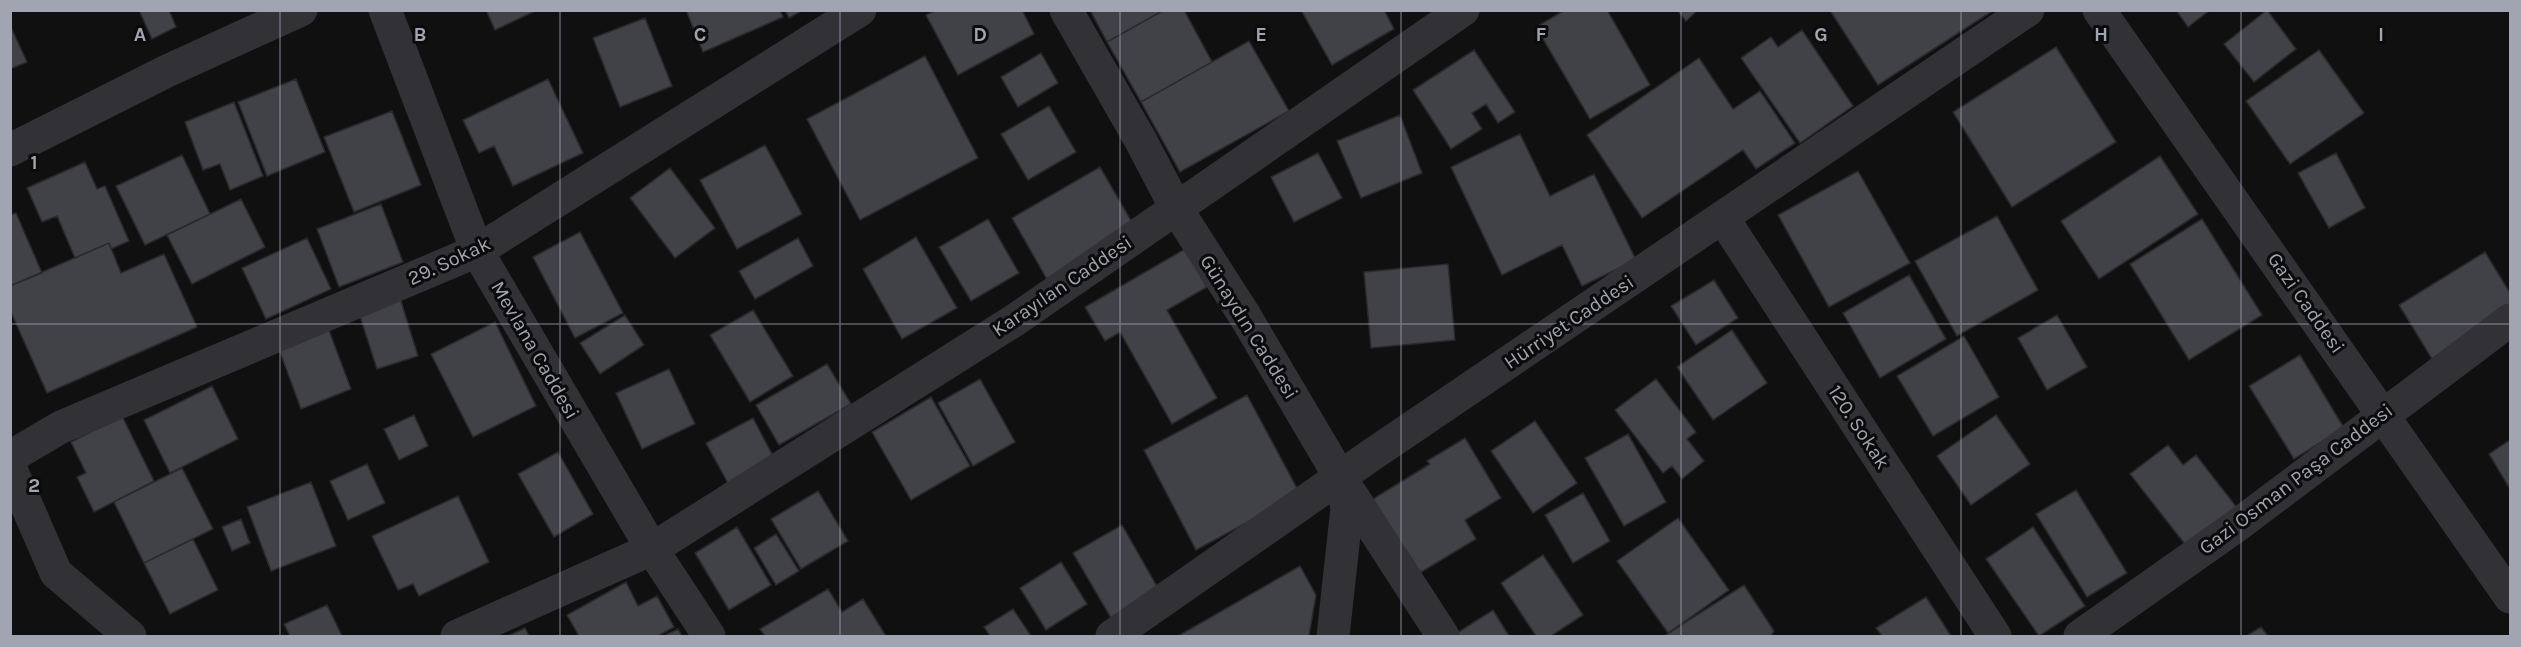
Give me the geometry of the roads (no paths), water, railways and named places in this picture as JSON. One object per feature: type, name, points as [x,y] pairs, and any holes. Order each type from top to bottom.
[{"type":"street","points":[[10,150],[166,71],[301,10]]},
{"type":"street","name":"Mevlana Caddesi","points":[[385,10],[477,251],[652,549],[709,636]]},
{"type":"street","name":"29. Sokak","points":[[10,457],[61,427],[477,251],[860,10]]},
{"type":"street","name":"Günaydın Caddesi","points":[[1066,10],[1141,141],[1176,208],[1245,316],[1340,477],[1443,636]]},
{"type":"street","name":"Karayılan Caddesi","points":[[456,636],[652,549],[1015,320],[1463,10]]},
{"type":"street","name":"Hürriyet Caddesi","points":[[1112,636],[1340,477],[2028,10]]},
{"type":"street","name":"Gazi Caddesi","points":[[2099,10],[2511,597]]},
{"type":"street","name":"120. Sokak","points":[[1723,218],[1995,636]]},
{"type":"street","name":"Gazi Osman Paşa Caddesi","points":[[2090,634],[2511,320]]},
{"type":"street","points":[[10,467],[56,573],[130,636]]},
{"type":"street","points":[[1333,636],[1347,508],[1340,477]]}]
